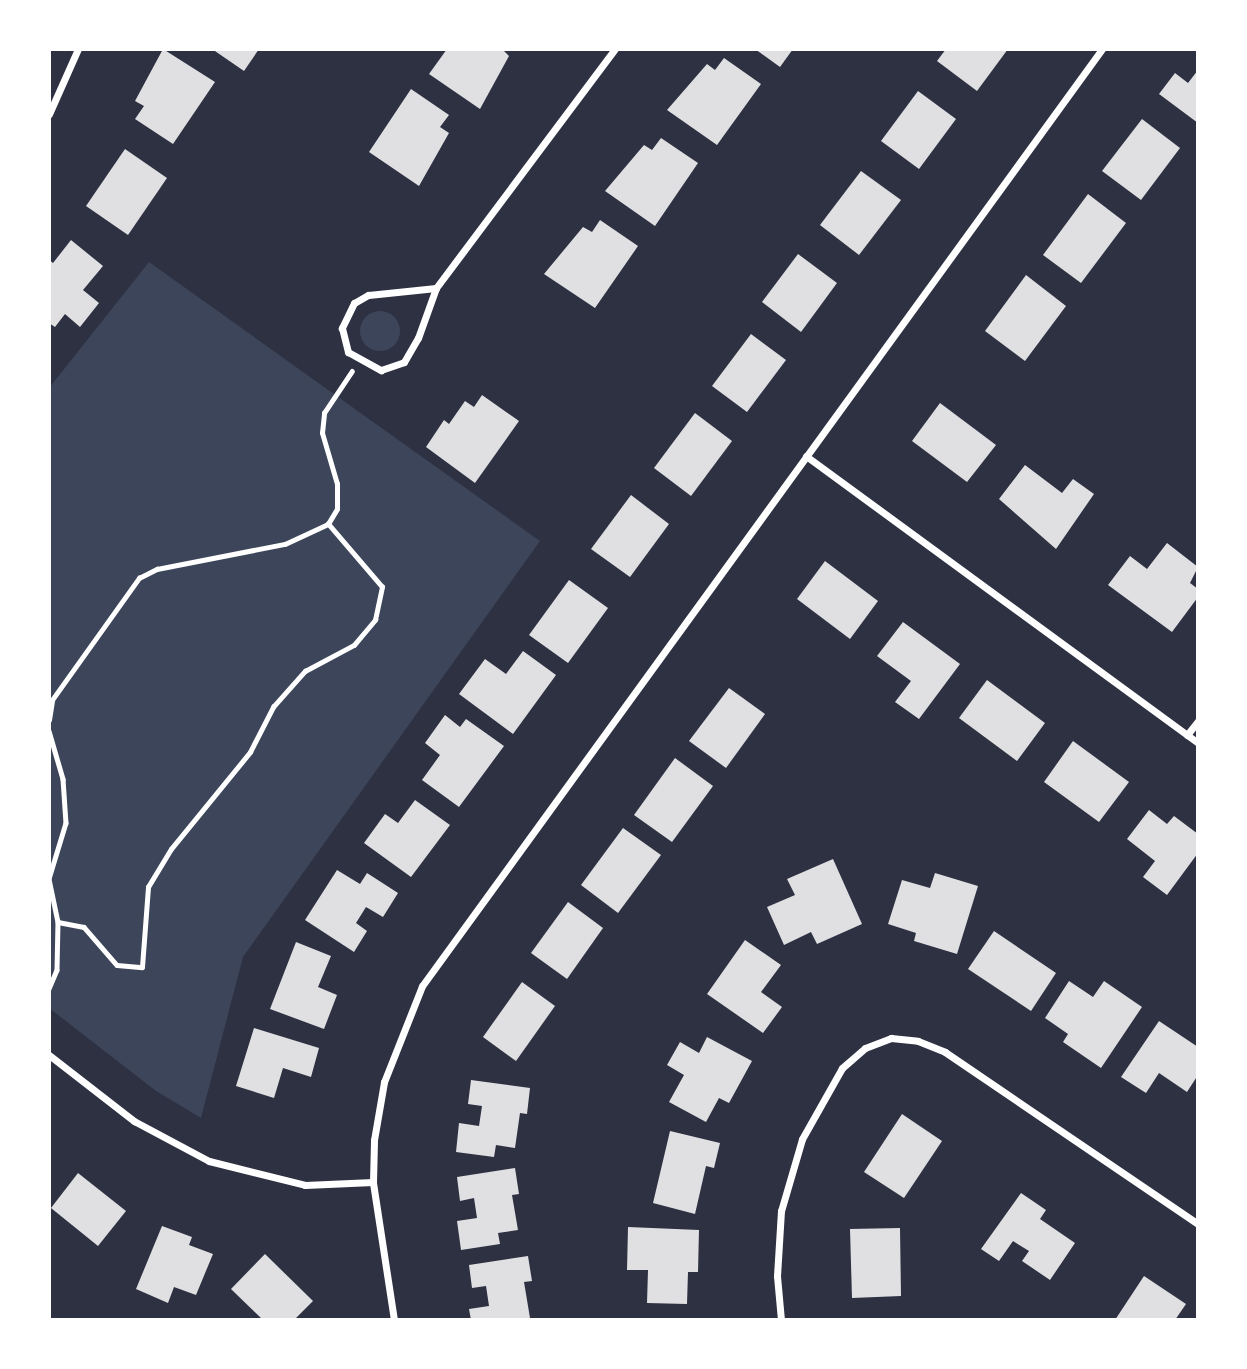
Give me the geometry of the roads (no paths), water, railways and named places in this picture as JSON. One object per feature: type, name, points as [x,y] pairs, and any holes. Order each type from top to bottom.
[{"type":"street","points":[[49,114],[78,49]]},
{"type":"street","points":[[436,288],[368,295],[354,303],[342,328],[348,352],[381,369],[404,362],[418,338],[436,288],[615,49]]},
{"type":"street","points":[[394,1320],[373,1182],[374,1140],[384,1082],[422,986],[1102,49]]},
{"type":"street","points":[[806,456],[1198,743]]},
{"type":"street","points":[[1187,735],[1198,720]]},
{"type":"street","points":[[781,1320],[777,1276],[781,1211],[802,1139],[831,1083],[853,1057],[876,1042],[904,1038],[945,1052],[1198,1224]]},
{"type":"street","points":[[49,1055],[134,1121],[209,1161],[305,1185],[373,1182]]}]
